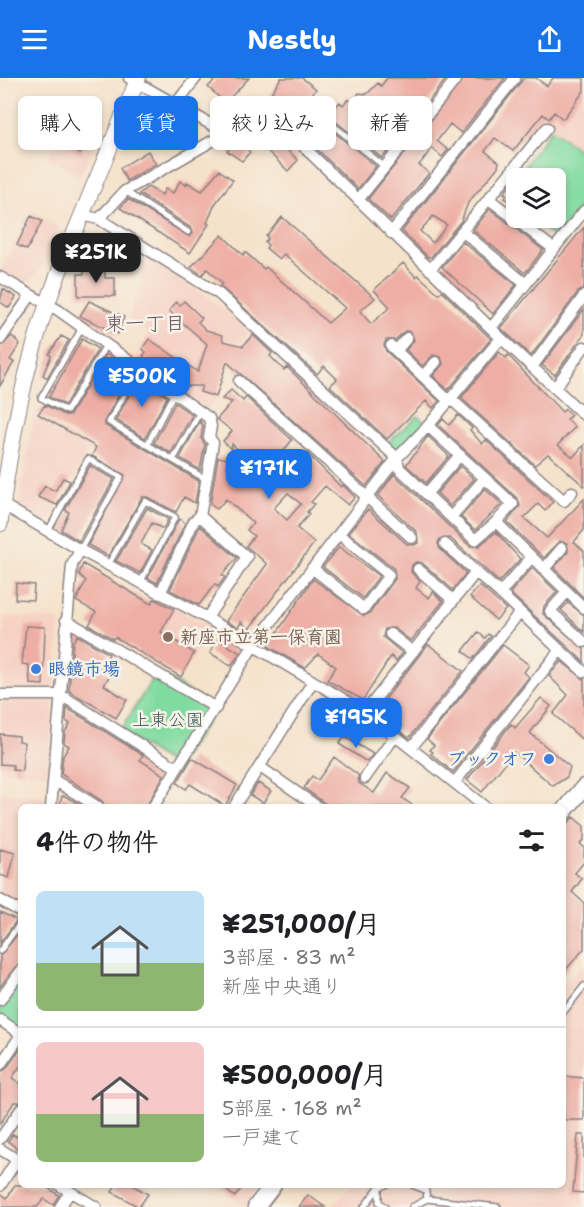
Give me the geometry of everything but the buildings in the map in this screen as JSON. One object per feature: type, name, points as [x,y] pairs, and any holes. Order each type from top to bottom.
[{"type":"main road","points":[[566,809],[584,787]]},
{"type":"main road","points":[[256,1207],[271,1188]]},
{"type":"street","points":[[182,96],[196,78]]},
{"type":"street","points":[[432,109],[457,78]]},
{"type":"street","points":[[391,233],[515,78]]},
{"type":"street","points":[[0,524],[1,504],[16,424],[48,303],[134,80],[159,96]]},
{"type":"street","points":[[430,270],[547,128]]},
{"type":"street","points":[[99,219],[125,191],[210,142]]},
{"type":"street","points":[[358,200],[399,150]]},
{"type":"street","points":[[306,151],[584,415]]},
{"type":"street","points":[[489,199],[554,249]]},
{"type":"street","points":[[491,328],[584,211]]},
{"type":"street","points":[[81,215],[99,219],[219,294],[397,459],[399,468],[475,540],[513,504],[428,426]]},
{"type":"street","points":[[462,231],[526,284]]},
{"type":"street","points":[[0,277],[48,303],[209,418],[211,426],[209,437],[213,442],[200,516],[190,530],[160,594]]},
{"type":"street","points":[[0,340],[31,295]]},
{"type":"street","points":[[532,367],[584,296]]},
{"type":"street","points":[[407,338],[394,349],[564,501],[572,492]]},
{"type":"street","points":[[155,804],[253,646],[397,459],[428,426],[501,338]]},
{"type":"street","points":[[555,388],[584,347]]},
{"type":"street","points":[[423,376],[436,362]]},
{"type":"street","points":[[239,381],[412,538]]},
{"type":"street","points":[[427,493],[460,455]]},
{"type":"street","points":[[451,517],[485,478]]},
{"type":"street","points":[[1,504],[140,583],[207,618],[312,683],[365,712],[481,804]]},
{"type":"street","points":[[200,516],[247,557],[207,618]]},
{"type":"street","points":[[496,522],[584,608]]},
{"type":"street","points":[[312,568],[364,609],[389,574],[339,534]]},
{"type":"street","points":[[445,544],[584,672]]},
{"type":"street","points":[[544,569],[562,548]]},
{"type":"street","points":[[51,804],[72,566],[81,550]]},
{"type":"street","points":[[500,593],[532,558]]},
{"type":"street","points":[[418,569],[453,600]]},
{"type":"street","points":[[365,712],[476,572]]},
{"type":"street","points":[[567,592],[550,611],[584,642]]},
{"type":"street","points":[[411,748],[520,612]]},
{"type":"street","points":[[66,620],[216,708]]},
{"type":"street","points":[[390,634],[413,652]]},
{"type":"street","points":[[455,782],[560,650]]},
{"type":"street","points":[[236,804],[312,683]]},
{"type":"street","points":[[0,695],[61,695],[177,768]]},
{"type":"street","points":[[364,778],[395,736]]},
{"type":"street","points":[[260,767],[312,804]]},
{"type":"street","points":[[54,780],[93,804]]},
{"type":"street","points":[[0,900],[18,909]]},
{"type":"street","points":[[0,1000],[18,975]]},
{"type":"street","points":[[0,1020],[18,1033]]},
{"type":"street","points":[[0,1065],[18,1039]]},
{"type":"street","points":[[0,1139],[18,1113]]},
{"type":"street","points":[[0,1149],[18,1160]]},
{"type":"street","points":[[0,1186],[18,1162]]},
{"type":"street","points":[[64,1188],[96,1207]]},
{"type":"street","points":[[60,1207],[70,1192]]},
{"type":"lane","points":[[306,151],[329,122],[385,167]]},
{"type":"lane","points":[[125,191],[188,232]]},
{"type":"lane","points":[[82,327],[41,398],[67,411],[106,345]]},
{"type":"lane","points":[[139,368],[109,422],[207,480]]},
{"type":"lane","points":[[147,445],[174,393]]},
{"type":"lane","points":[[173,460],[200,412]]},
{"type":"lane","points":[[48,532],[88,459],[121,477],[81,550]]},
{"type":"lane","points":[[108,565],[145,501],[175,517],[140,583]]},
{"type":"lane","points":[[0,951],[18,926]]},
{"type":"lane","points":[[566,1010],[581,995],[584,986]]},
{"type":"lane","points":[[364,1207],[379,1188]]},
{"type":"lane","points":[[381,1188],[379,1202],[385,1207]]},
{"type":"lane","points":[[425,1188],[427,1199]]},
{"type":"lane","points":[[412,1207],[427,1199],[498,1207]]},
{"type":"shaded area","points":[[545,78],[584,78],[584,152],[524,105]]},
{"type":"shaded area","points":[[51,150],[91,150],[80,176],[47,157]]},
{"type":"shaded area","points":[[31,211],[59,226],[46,261],[24,287],[0,272]]},
{"type":"shaded area","points":[[151,260],[217,304],[250,332],[234,349],[217,400],[206,409],[136,361],[148,333],[129,319],[144,271]]},
{"type":"shaded area","points":[[34,414],[90,447],[47,524],[18,508]]},
{"type":"shaded area","name":"新座市立第一保育園","points":[[152,595],[212,628],[179,679],[125,647]]},
{"type":"shaded area","points":[[4,616],[60,620],[55,684],[52,688],[0,688]]},
{"type":"shaded area","points":[[50,698],[54,701],[47,774],[0,771],[0,701]]},
{"type":"shaded area","points":[[0,793],[45,797],[45,804],[18,804],[18,904],[15,905],[0,897]]},
{"type":"shaded area","points":[[584,963],[584,1207],[332,1207],[348,1188],[566,1188],[566,984]]},
{"type":"shaded area","points":[[219,1188],[258,1188],[245,1206]]},
{"type":"green space","points":[[551,129],[584,154],[584,203],[566,224],[566,168],[530,168],[525,165]]},
{"type":"green space","points":[[542,228],[563,228],[555,237]]},
{"type":"green space","points":[[418,416],[425,422],[401,449],[392,449],[386,444]]},
{"type":"green space","name":"上東公園","points":[[157,672],[216,708],[177,768],[120,731]]},
{"type":"green space","points":[[18,984],[18,1027],[0,1016],[0,1010]]},
{"type":"place","name":"新座市立第一保育園","points":[[168,637]]},
{"type":"place","name":"眼鏡市場","points":[[36,669]]},
{"type":"place","name":"ブックオフ","points":[[549,759]]},
{"type":"district","name":"東一丁目","points":[[145,323]]}]
